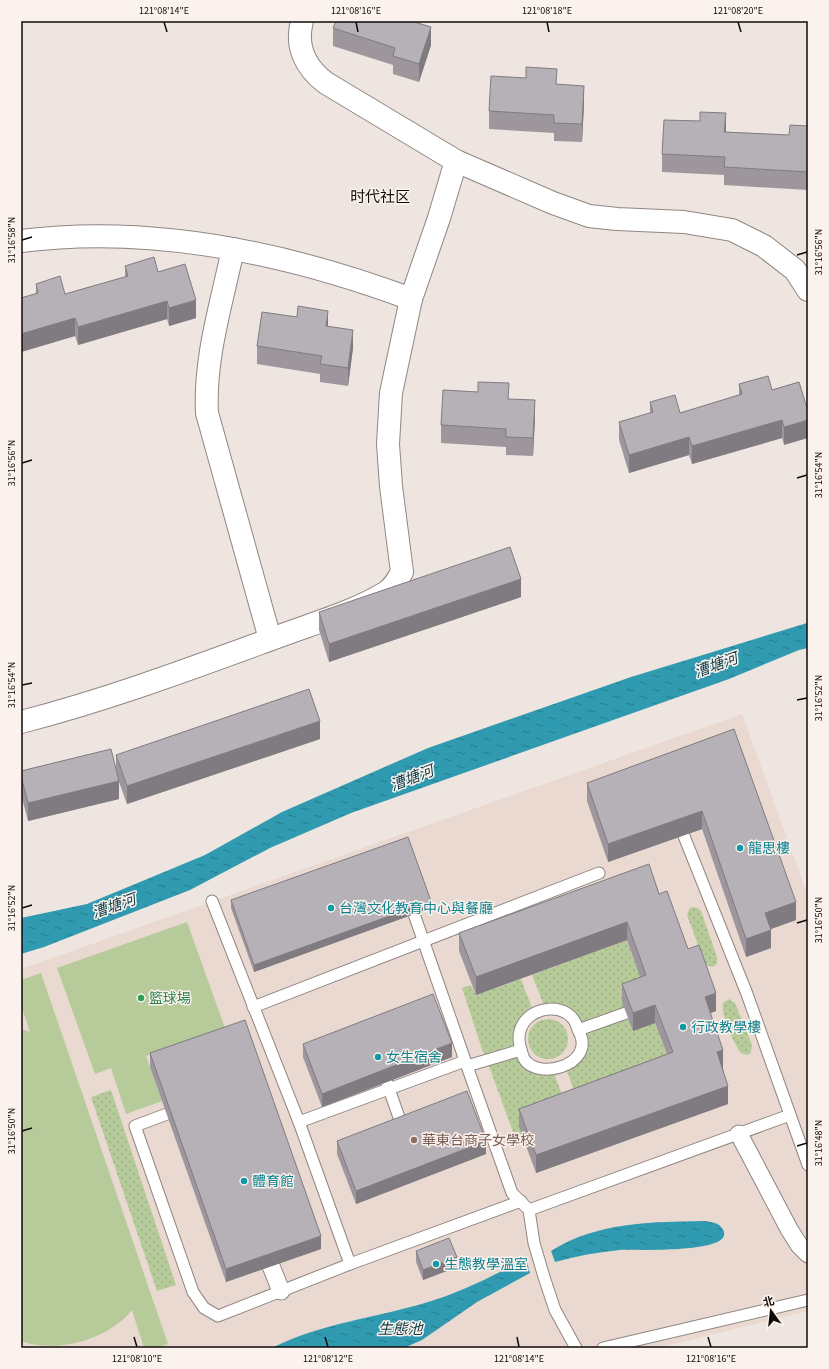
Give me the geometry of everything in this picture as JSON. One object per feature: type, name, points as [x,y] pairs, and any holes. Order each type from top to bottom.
[{"type":"street","points":[[302,21],[300,42],[305,60],[314,74],[326,84],[456,161],[553,203],[589,216],[617,219],[684,222],[732,230],[764,246],[795,270],[808,290]]},
{"type":"street","points":[[21,722],[130,690],[357,607],[386,593],[396,584],[402,572],[391,486],[388,444],[391,393],[411,299],[456,161]]},
{"type":"street","points":[[21,241],[98,235],[167,239],[232,249],[316,268],[361,281],[411,299]]},
{"type":"street","points":[[232,249],[211,356],[206,390],[207,413],[270,639]]},
{"type":"street","points":[[739,1134],[789,1229],[799,1245],[808,1254]]},
{"type":"street","points":[[271,1266],[281,1291]]},
{"type":"lane","points":[[684,836],[747,994],[808,1165]]},
{"type":"lane","points":[[253,1006],[599,873]]},
{"type":"lane","points":[[212,901],[299,1122],[350,1264]]},
{"type":"lane","points":[[414,914],[512,1192],[529,1210],[534,1243],[555,1310],[576,1348]]},
{"type":"lane","points":[[545,1008],[556,1009],[569,1014],[577,1024],[578,1030],[582,1042],[580,1052],[577,1058],[565,1066],[549,1069],[533,1066],[522,1055],[520,1031],[525,1020],[545,1008]]},
{"type":"lane","points":[[578,1030],[626,1013]]},
{"type":"lane","points":[[299,1122],[388,1086],[521,1050]]},
{"type":"lane","points":[[388,1086],[403,1129]]},
{"type":"lane","points":[[166,1114],[135,1126],[193,1292],[204,1308],[218,1316],[350,1264],[521,1201]]},
{"type":"lane","points":[[529,1210],[790,1115]]},
{"type":"lane","points":[[603,1348],[808,1300]]},
{"type":"shaded area","name":"華東台商子女學校","points":[[742,714],[808,896],[808,1311],[658,1348],[21,1348],[21,969]]},
{"type":"green space","points":[[692,907],[698,908],[701,911],[717,957],[717,964],[713,967],[706,965],[704,961],[687,915],[689,909]]},
{"type":"green space","name":"籃球場","points":[[187,922],[225,1028],[146,1056],[162,1101],[126,1114],[111,1068],[95,1074],[57,968]]},
{"type":"green space","points":[[627,940],[646,993],[624,1008],[577,1024],[545,1008],[532,975]]},
{"type":"green space","points":[[41,973],[168,1344],[157,1348],[144,1348],[132,1310],[122,1320],[109,1329],[81,1342],[50,1346],[35,1345],[21,1341],[21,1029],[30,1032],[21,1005],[21,980]]},
{"type":"green space","points":[[521,979],[534,1013],[520,1043],[484,1055],[462,988],[471,985],[476,995]]},
{"type":"green space","points":[[729,999],[735,1003],[752,1045],[751,1052],[748,1055],[741,1053],[731,1036],[723,1008],[723,1003]]},
{"type":"green space","points":[[628,1018],[655,1023],[673,1070],[579,1104],[565,1066],[574,1061],[581,1034]]},
{"type":"green space","points":[[544,1019],[552,1019],[559,1022],[565,1028],[568,1039],[565,1050],[559,1056],[552,1059],[544,1059],[537,1056],[531,1050],[528,1043],[528,1035],[531,1028],[537,1022]]},
{"type":"green space","points":[[522,1055],[552,1069],[568,1109],[519,1126],[524,1140],[517,1143],[489,1066]]},
{"type":"green space","points":[[111,1090],[176,1285],[157,1291],[91,1097]]},
{"type":"water","name":"漕塘河","points":[[808,620],[808,648],[799,650],[729,679],[351,813],[270,848],[190,890],[44,947],[21,954],[21,918],[87,904],[205,855],[282,812],[428,748],[631,677],[807,623]]},
{"type":"water","points":[[704,1221],[718,1224],[721,1227],[724,1236],[717,1242],[683,1249],[620,1250],[595,1253],[555,1262],[551,1251],[568,1241],[605,1229],[645,1223]]},
{"type":"water","name":"生態池","points":[[526,1259],[530,1273],[477,1302],[422,1340],[404,1348],[272,1348],[329,1327],[408,1308],[441,1298],[478,1283]]},
{"type":"building","points":[[336,21],[411,21],[431,27],[419,64],[393,56],[395,48],[333,28]]},
{"type":"building","points":[[526,67],[557,69],[556,84],[584,86],[582,124],[554,123],[554,115],[489,111],[491,76],[526,78]]},
{"type":"building","points":[[700,112],[726,113],[724,132],[789,135],[790,125],[808,126],[808,172],[724,167],[725,157],[662,154],[664,120],[700,121]]},
{"type":"building","points":[[154,257],[158,272],[185,264],[196,300],[169,308],[167,301],[78,327],[75,318],[21,334],[21,298],[38,293],[36,284],[60,276],[65,294],[128,276],[125,266]]},
{"type":"building","points":[[298,306],[328,311],[326,326],[353,330],[348,368],[320,364],[322,356],[257,346],[262,312],[297,317]]},
{"type":"building","points":[[768,376],[772,390],[799,382],[808,411],[808,420],[784,427],[782,420],[692,446],[689,437],[629,455],[619,422],[653,412],[650,402],[675,395],[680,413],[742,394],[739,384]]},
{"type":"building","points":[[478,382],[509,383],[508,399],[535,400],[533,438],[506,437],[506,429],[441,425],[443,390],[478,392]]},
{"type":"building","points":[[510,547],[521,579],[329,644],[319,612]]},
{"type":"building","points":[[309,689],[320,721],[127,786],[116,755]]},
{"type":"building","name":"龍思樓","points":[[734,729],[796,902],[765,913],[771,930],[746,939],[702,811],[608,844],[587,783]]},
{"type":"building","points":[[111,749],[119,781],[28,803],[21,771]]},
{"type":"building","name":"台灣文化教育中心與餐廳","points":[[408,837],[431,901],[254,965],[231,900]]},
{"type":"building","name":"行政教學樓","points":[[649,864],[659,894],[667,891],[688,949],[699,945],[716,993],[705,997],[723,1050],[717,1052],[728,1086],[536,1155],[519,1109],[673,1052],[655,1005],[633,1013],[622,984],[646,975],[627,922],[476,977],[459,933]]},
{"type":"building","name":"女生宿舍","points":[[433,994],[452,1043],[322,1094],[303,1044]]},
{"type":"building","name":"體育館","points":[[245,1020],[321,1236],[226,1269],[150,1053]]},
{"type":"building","points":[[467,1091],[486,1141],[356,1191],[337,1141]]},
{"type":"building","points":[[449,1238],[457,1257],[423,1270],[416,1251]]},
{"type":"place","name":"龍思樓","points":[[740,848]]},
{"type":"place","name":"台灣文化教育中心與餐廳","points":[[331,908]]},
{"type":"place","name":"籃球場","points":[[141,998]]},
{"type":"place","name":"行政教學樓","points":[[683,1027]]},
{"type":"place","name":"女生宿舍","points":[[378,1057]]},
{"type":"place","name":"華東台商子女學校","points":[[414,1140]]},
{"type":"place","name":"體育館","points":[[244,1181]]},
{"type":"place","name":"生態教學溫室","points":[[436,1264]]},
{"type":"district","name":"时代社区","points":[[380,197]]}]
